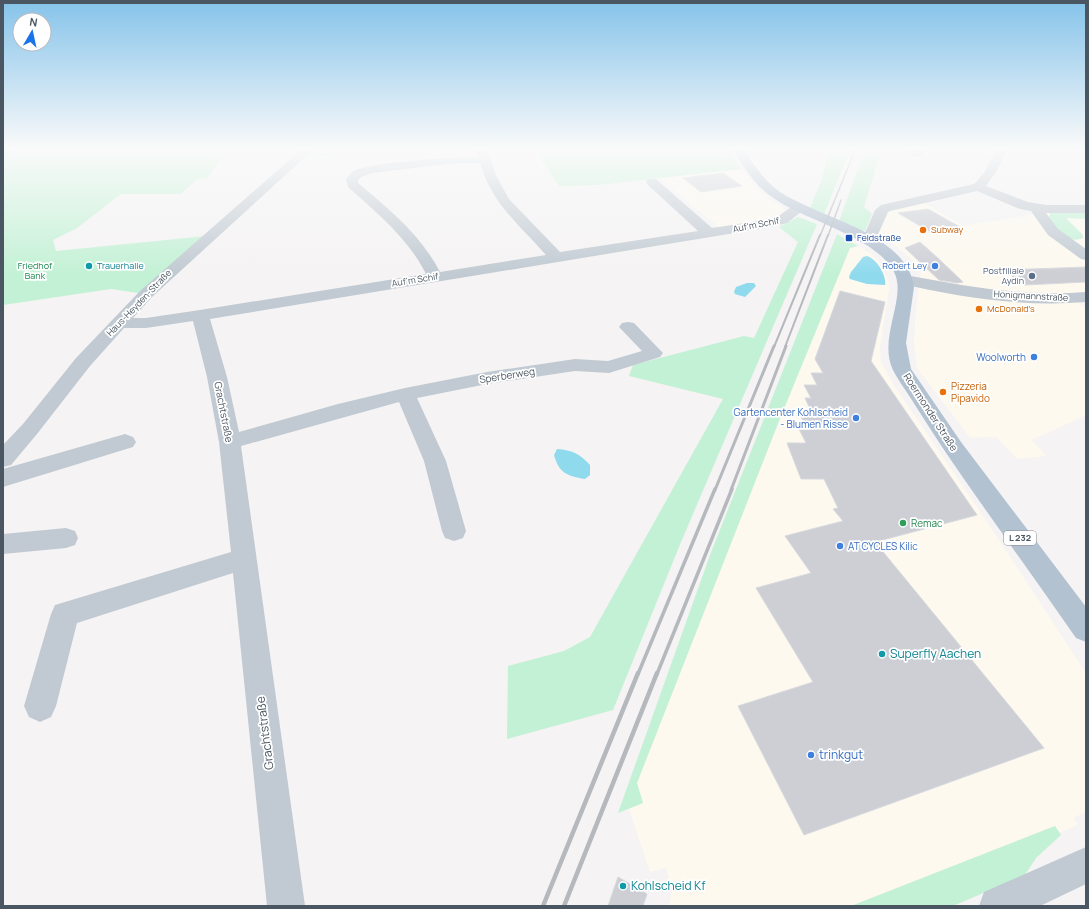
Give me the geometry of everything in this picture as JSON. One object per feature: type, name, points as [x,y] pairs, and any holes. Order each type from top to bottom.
[{"type":"main road","points":[[771,190],[804,210],[860,237],[886,252],[901,270],[905,280]]},
{"type":"main road","name":"Roermonder Straße","points":[[905,280],[896,340],[898,356],[902,369],[953,447],[1086,628]]},
{"type":"street","name":"Haus-Heyden-Straße","points":[[3,458],[30,428],[83,362],[120,322],[162,279],[261,190]]},
{"type":"street","points":[[360,190],[408,235],[436,277]]},
{"type":"street","points":[[496,190],[515,216],[557,258]]},
{"type":"street","points":[[661,190],[709,233]]},
{"type":"street","points":[[860,237],[870,236],[882,210],[886,208],[962,190]]},
{"type":"street","points":[[986,190],[1017,204],[1036,208],[1086,209]]},
{"type":"street","points":[[1036,208],[1053,232],[1086,256]]},
{"type":"street","name":"Auf'm Schif","points":[[120,322],[146,323],[200,315],[777,222],[804,210]]},
{"type":"street","name":"Honigmannstraße","points":[[905,280],[1008,296],[1047,298],[1086,297]]},
{"type":"street","name":"Grachtstraße","points":[[200,315],[217,377],[230,442],[286,906]]},
{"type":"street","name":"Sperberweg","points":[[230,442],[338,411],[405,394],[487,378],[575,365],[609,367],[654,353],[628,327]]},
{"type":"street","points":[[405,394],[435,461],[454,531]]},
{"type":"street","points":[[3,478],[125,442]]},
{"type":"street","points":[[3,544],[66,538]]},
{"type":"street","points":[[40,706],[65,614],[244,559]]},
{"type":"street","points":[[998,906],[1086,865]]},
{"type":"shaded area","points":[[674,190],[759,190],[788,212],[778,220],[720,228]]},
{"type":"shaded area","points":[[923,202],[964,226],[1035,214],[1086,213],[1086,299],[1076,301],[1086,308],[1086,415],[1032,440],[1046,456],[1017,459],[996,437],[970,438],[917,368],[914,345],[921,268],[896,246],[876,235],[887,210]]},
{"type":"shaded area","points":[[858,246],[870,253],[879,261],[890,283],[880,348],[881,362],[895,387],[990,526],[1086,673],[1086,812],[1073,818],[1078,825],[1061,832],[1054,826],[851,906],[669,906],[672,890],[666,868],[650,872],[629,809],[643,803],[637,783],[781,416],[850,248]]},
{"type":"green space","name":"Friedhof Bank","points":[[3,190],[185,190],[181,194],[121,194],[77,228],[53,240],[56,251],[206,236],[138,293],[111,289],[3,305]]},
{"type":"green space","points":[[817,190],[834,190],[824,214],[810,208]]},
{"type":"green space","points":[[850,190],[869,190],[864,207],[872,214],[865,231],[859,230],[839,221]]},
{"type":"green space","points":[[1050,213],[1086,213],[1086,219],[1066,218],[1083,235],[1083,238],[1077,240],[1063,235],[1049,219]]},
{"type":"green space","points":[[798,217],[817,224],[681,542],[613,710],[507,739],[508,666],[564,651],[590,637],[723,399],[629,376],[633,365],[744,336],[754,338],[798,242],[779,227]]},
{"type":"green space","points":[[837,234],[858,246],[850,248],[781,416],[637,783],[643,803],[618,813],[710,555]]},
{"type":"green space","points":[[1055,826],[1061,835],[1036,858],[1025,875],[953,906],[851,906]]},
{"type":"water","points":[[867,256],[878,264],[883,273],[885,285],[867,284],[850,279],[849,277],[851,272],[863,257]]},
{"type":"water","points":[[747,283],[754,283],[756,286],[745,297],[735,294],[734,292],[736,287]]},
{"type":"water","points":[[557,449],[567,450],[583,458],[590,465],[590,475],[585,479],[573,477],[561,470],[554,455]]},
{"type":"building","points":[[699,190],[712,190],[701,192]]},
{"type":"building","points":[[928,209],[960,227],[934,234],[898,213]]},
{"type":"building","name":"Robert Ley","points":[[920,242],[963,282],[957,283],[939,280],[905,248]]},
{"type":"building","points":[[1086,267],[1086,282],[1024,285],[1004,270]]},
{"type":"building","points":[[840,291],[885,302],[871,361],[977,515],[875,542],[1044,748],[804,835],[738,706],[813,682],[756,588],[811,573],[785,536],[843,521],[833,509],[838,508],[824,479],[801,479],[787,443],[806,443],[797,425],[805,425],[798,411],[811,411],[805,398],[811,398],[804,385],[817,385],[811,373],[823,373],[815,359]]},
{"type":"building","name":"Kohlscheid Kf","points":[[618,877],[647,894],[643,906],[608,906]]},
{"type":"railway","points":[[820,236],[839,190]]},
{"type":"railway","points":[[828,236],[841,200]]},
{"type":"railway","points":[[774,347],[820,235]]},
{"type":"railway","points":[[785,347],[828,235]]},
{"type":"railway","points":[[715,490],[774,346]]},
{"type":"railway","points":[[731,490],[786,346]]},
{"type":"railway","points":[[638,674],[715,489]]},
{"type":"railway","points":[[657,674],[732,489]]},
{"type":"railway","points":[[543,906],[638,673]]},
{"type":"railway","points":[[564,906],[657,673]]},
{"type":"place","name":"Subway","points":[[923,230]]},
{"type":"place","name":"Feldstraße","points":[[849,238]]},
{"type":"place","name":"Trauerhalle","points":[[89,266]]},
{"type":"place","name":"Robert Ley","points":[[935,266]]},
{"type":"place","name":"Postfiliale Aydin","points":[[1032,276]]},
{"type":"place","name":"McDonald's","points":[[979,309]]},
{"type":"place","name":"Woolworth","points":[[1034,357]]},
{"type":"place","name":"Pizzeria Pipavido","points":[[943,392]]},
{"type":"place","name":"Gartencenter Kohlscheid - Blumen Risse","points":[[856,418]]},
{"type":"place","name":"Remac","points":[[903,523]]},
{"type":"place","name":"AT CYCLES Kilic","points":[[840,546]]},
{"type":"place","name":"Superfly Aachen","points":[[882,654]]},
{"type":"place","name":"trinkgut","points":[[811,755]]},
{"type":"place","name":"Kohlscheid Kf","points":[[623,886]]}]
